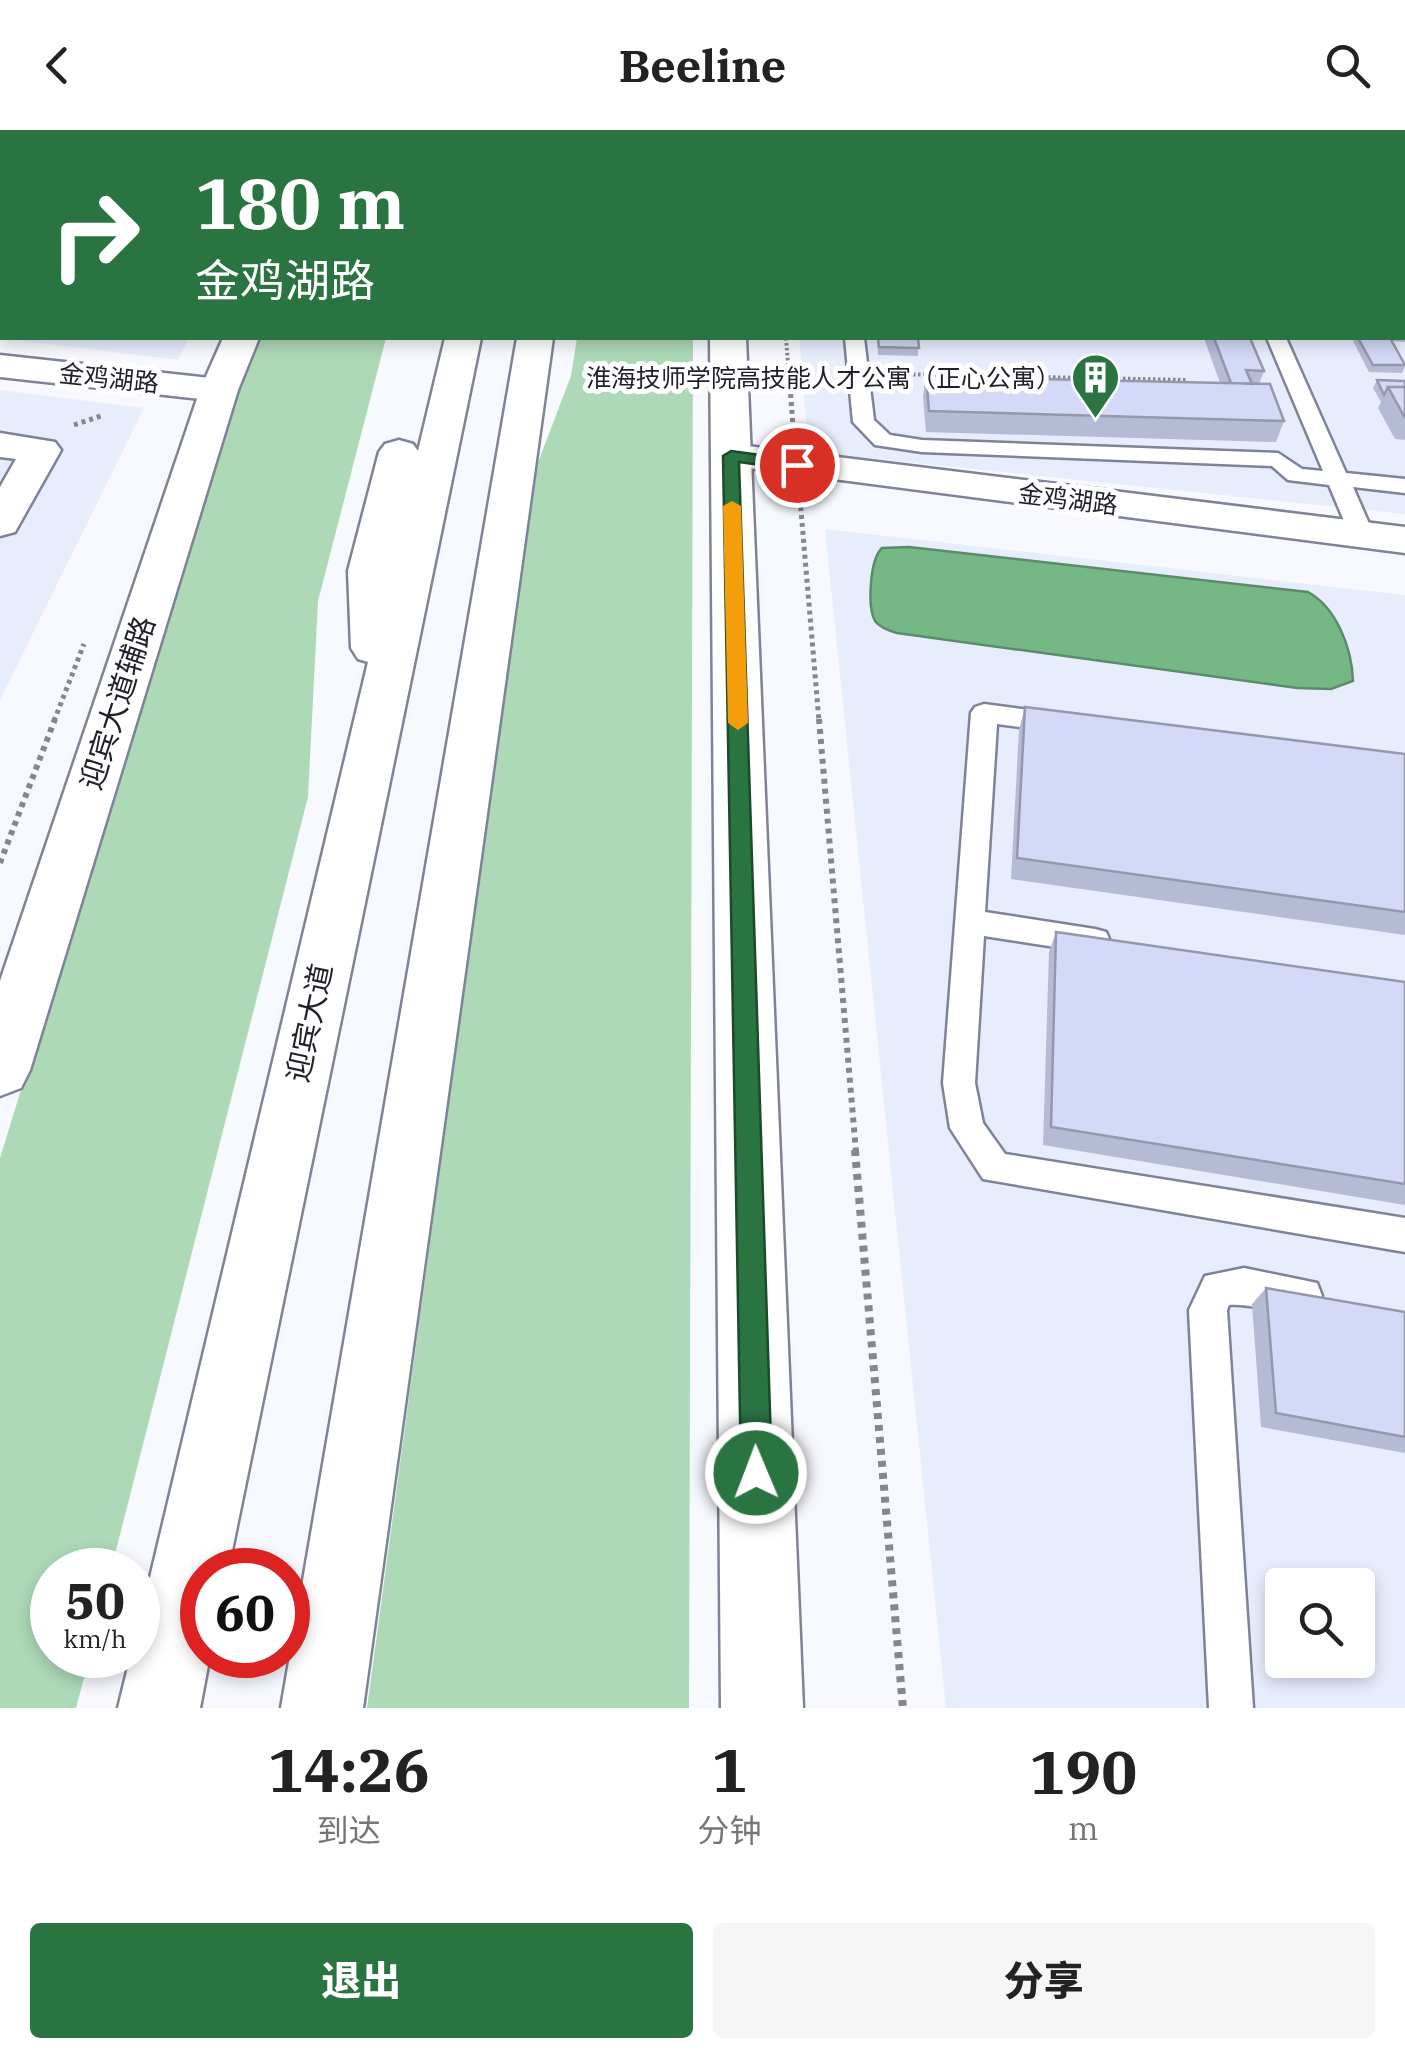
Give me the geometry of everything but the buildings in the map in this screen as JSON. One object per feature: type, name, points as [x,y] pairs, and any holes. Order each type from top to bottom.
[{"type":"main road","name":"迎宾大道辅路","points":[[0,1070],[219,390],[241,340]]},
{"type":"main road","points":[[377,718],[370,572],[426,340]]},
{"type":"main road","name":"迎宾大道","points":[[158,1708],[462,340]]},
{"type":"main road","points":[[728,340],[762,1708]]},
{"type":"main road","points":[[322,1708],[516,460],[552,344]]},
{"type":"main road","name":"金鸡湖路","points":[[0,366],[219,390]]},
{"type":"main road","points":[[0,445],[41,450],[1,520]]},
{"type":"main road","name":"金鸡湖路","points":[[731,456],[1405,540]]},
{"type":"lane","points":[[854,340],[864,422],[883,440],[922,446],[1278,460],[1296,475],[1405,486]]},
{"type":"lane","points":[[1278,340],[1362,536]]},
{"type":"lane","points":[[1099,728],[984,713],[959,1083],[967,1128],[995,1168],[1405,1235]]},
{"type":"lane","points":[[970,922],[1128,945]]},
{"type":"lane","points":[[1231,1708],[1208,1310],[1218,1288],[1244,1286],[1334,1301]]},
{"type":"path","points":[[786,340],[902,1708]]},
{"type":"path","points":[[858,373],[1186,380]]},
{"type":"shaded area","points":[[16,340],[188,340],[178,360]]},
{"type":"shaded area","points":[[257,340],[385,340],[318,601],[308,797],[117,1548],[30,1548],[30,1678],[84,1678],[76,1708],[0,1708],[0,1158],[238,385]]},
{"type":"shaded area","points":[[577,340],[693,340],[689,1708],[367,1708],[534,473],[571,376]]},
{"type":"shaded area","points":[[799,340],[1405,340],[1405,514],[809,452]]},
{"type":"shaded area","points":[[0,390],[144,408],[0,700]]},
{"type":"shaded area","points":[[825,529],[1405,595],[1405,1708],[946,1708]]},
{"type":"shaded area","points":[[909,547],[1308,592],[1327,608],[1341,630],[1353,681],[1331,689],[1297,688],[894,632],[875,621],[871,605],[872,572],[882,548]]},
{"type":"slow traffic","points":[[732,506],[738,723]]},
{"type":"place","name":"淮海技师学院高技能人才公寓（正心公寓）","points":[[1096,420]]},
{"type":"route","points":[[756,1473],[731,456],[797,465]]}]
